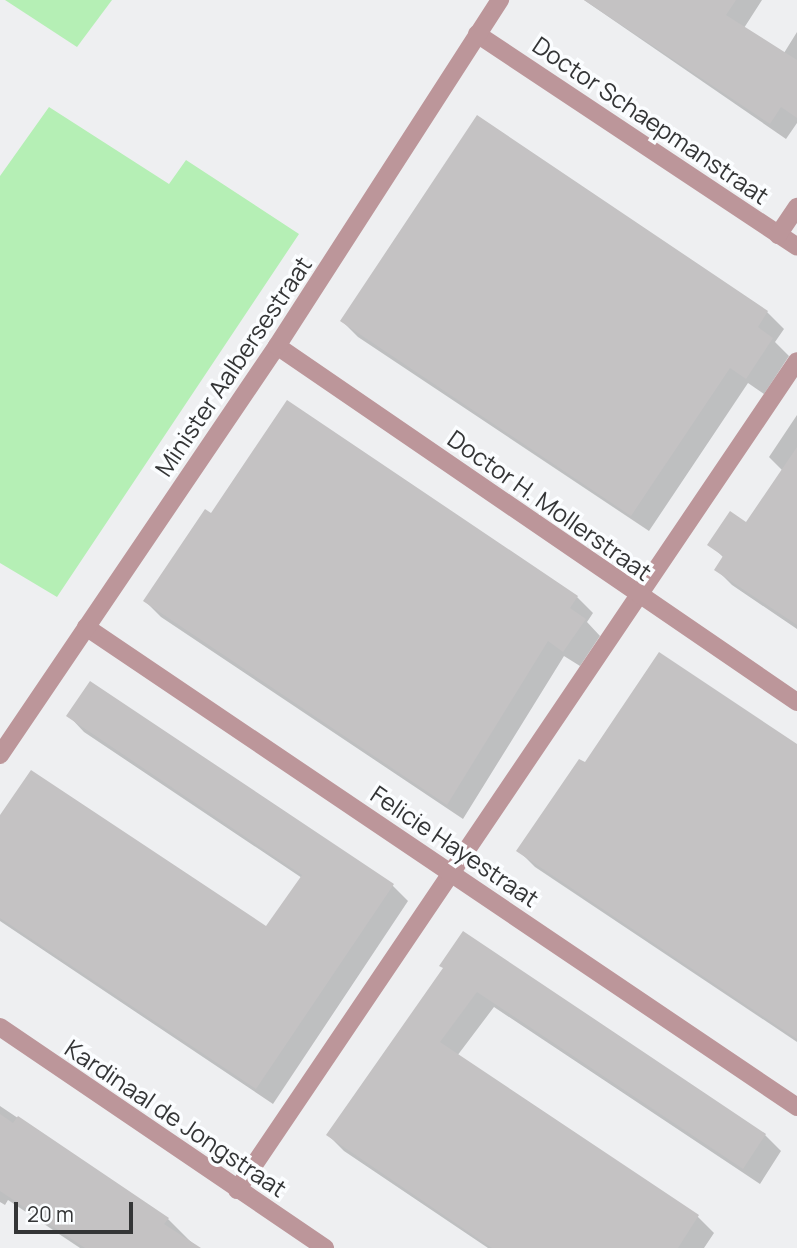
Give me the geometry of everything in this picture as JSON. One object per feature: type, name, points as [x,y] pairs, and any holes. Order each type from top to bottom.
[{"type":"street","name":"Minister Aalbersestraat","points":[[0,755],[277,346],[500,0]]},
{"type":"street","name":"Doctor Schaepmanstraat","points":[[477,34],[797,247]]},
{"type":"street","points":[[778,235],[797,207]]},
{"type":"street","name":"Doctor H. Mollerstraat","points":[[277,346],[797,702]]},
{"type":"street","points":[[237,1190],[797,361]]},
{"type":"street","name":"Felicie Hayestraat","points":[[86,627],[797,1107]]},
{"type":"street","name":"Kardinaal de Jongstraat","points":[[0,1027],[325,1248]]},
{"type":"green space","points":[[5,0],[112,0],[77,47]]},
{"type":"green space","points":[[49,107],[169,184],[186,160],[299,234],[57,597],[0,563],[0,176]]},
{"type":"building","points":[[584,0],[736,0],[726,15],[797,60],[797,118],[781,107],[770,124]]},
{"type":"building","points":[[477,115],[768,311],[758,327],[773,338],[746,379],[730,368],[631,516],[340,321]]},
{"type":"building","points":[[287,400],[578,596],[570,608],[586,619],[563,652],[548,641],[447,805],[143,601],[205,509],[211,513]]},
{"type":"building","points":[[797,447],[797,625],[714,570],[723,556],[707,545],[730,511],[746,522]]},
{"type":"building","points":[[659,652],[797,744],[797,1039],[516,851],[579,759],[585,762]]},
{"type":"building","points":[[90,681],[394,884],[256,1089],[0,918],[0,815],[31,770],[266,926],[302,875],[66,716]]},
{"type":"building","points":[[463,931],[766,1134],[743,1169],[477,992],[440,1042],[699,1215],[678,1248],[492,1248],[326,1135],[443,968],[439,966]]},
{"type":"building","points":[[0,1114],[13,1123],[18,1116],[169,1218],[164,1224],[201,1248],[85,1248],[0,1191]]}]
